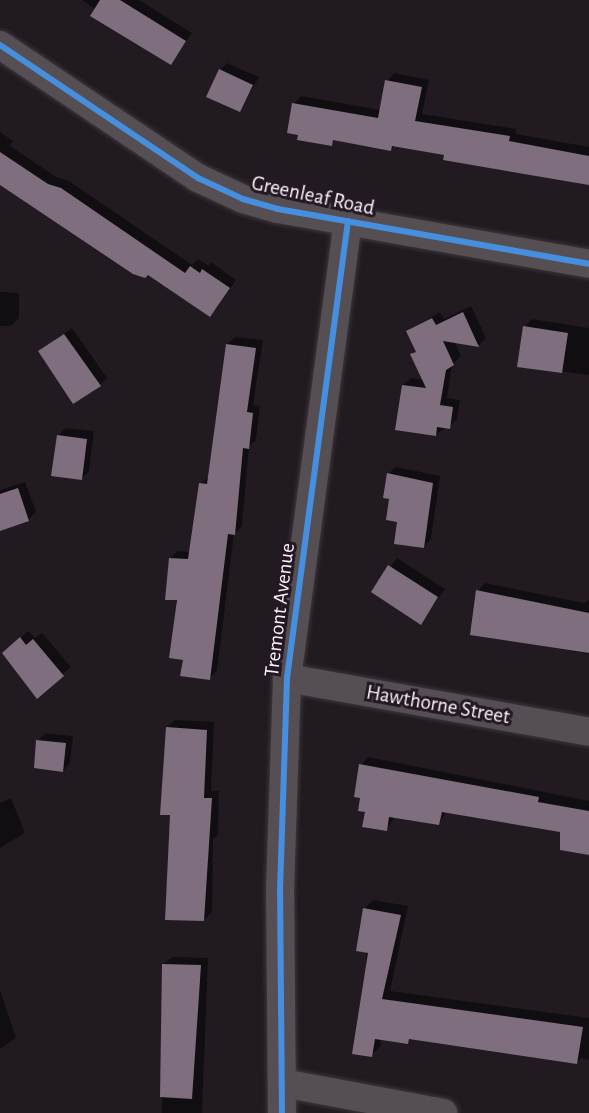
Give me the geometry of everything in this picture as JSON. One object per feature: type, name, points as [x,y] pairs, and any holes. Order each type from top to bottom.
[{"type":"street","name":"Greenleaf Road","points":[[0,45],[198,178],[252,202],[589,264]]},
{"type":"street","name":"Tremont Avenue","points":[[282,1113],[280,890],[287,678],[348,221]]},
{"type":"street","name":"Hawthorne Street","points":[[287,678],[589,732]]},
{"type":"street","points":[[283,1083],[443,1113]]},
{"type":"building","points":[[100,0],[120,0],[186,41],[171,65],[90,16]]},
{"type":"building","points":[[219,69],[253,85],[240,112],[206,97]]},
{"type":"building","points":[[385,80],[422,87],[415,121],[510,136],[509,141],[589,156],[589,185],[443,160],[444,155],[392,146],[391,151],[333,140],[332,146],[297,140],[298,135],[287,133],[292,103],[378,118]]},
{"type":"building","points":[[0,152],[48,184],[61,188],[185,273],[190,266],[200,273],[202,269],[230,288],[210,317],[148,275],[145,278],[133,274],[0,185]]},
{"type":"building","points":[[463,312],[479,347],[443,341],[454,365],[446,370],[440,405],[453,407],[450,429],[437,427],[436,436],[395,430],[402,385],[426,388],[410,354],[416,352],[406,331],[432,318],[436,325]]},
{"type":"building","points":[[523,326],[568,333],[562,373],[517,367]]},
{"type":"building","points":[[64,334],[101,386],[73,404],[38,351]]},
{"type":"building","points":[[226,344],[256,348],[247,412],[253,413],[249,449],[243,448],[235,535],[228,534],[210,680],[180,676],[183,660],[169,658],[177,600],[165,600],[169,558],[188,559],[199,483],[207,484]]},
{"type":"building","points":[[57,435],[87,439],[82,480],[51,476]]},
{"type":"building","points":[[387,473],[433,483],[424,548],[394,544],[397,522],[386,520],[389,499],[383,498]]},
{"type":"building","points":[[18,488],[29,521],[0,531],[0,494]]},
{"type":"building","points":[[388,565],[438,597],[421,625],[371,592]]},
{"type":"building","points":[[476,590],[589,613],[589,653],[470,635]]},
{"type":"building","points":[[20,637],[26,645],[33,639],[64,676],[37,699],[2,653]]},
{"type":"building","points":[[166,727],[207,730],[204,798],[212,798],[204,921],[165,920],[170,815],[160,815]]},
{"type":"building","points":[[36,740],[66,743],[63,772],[34,768]]},
{"type":"building","points":[[359,764],[539,797],[538,802],[589,811],[589,855],[560,850],[560,832],[442,812],[439,825],[389,817],[387,831],[362,827],[365,812],[358,811],[360,798],[354,797]]},
{"type":"building","points":[[363,908],[401,915],[382,999],[583,1027],[577,1064],[409,1039],[408,1044],[375,1039],[372,1057],[352,1054],[368,953],[356,951]]},
{"type":"building","points":[[162,964],[201,965],[192,1099],[160,1097]]},
{"type":"cycle path","points":[[0,45],[198,178],[243,199],[278,209],[589,264]]},
{"type":"cycle path","points":[[282,1113],[280,890],[287,678],[348,221]]}]
